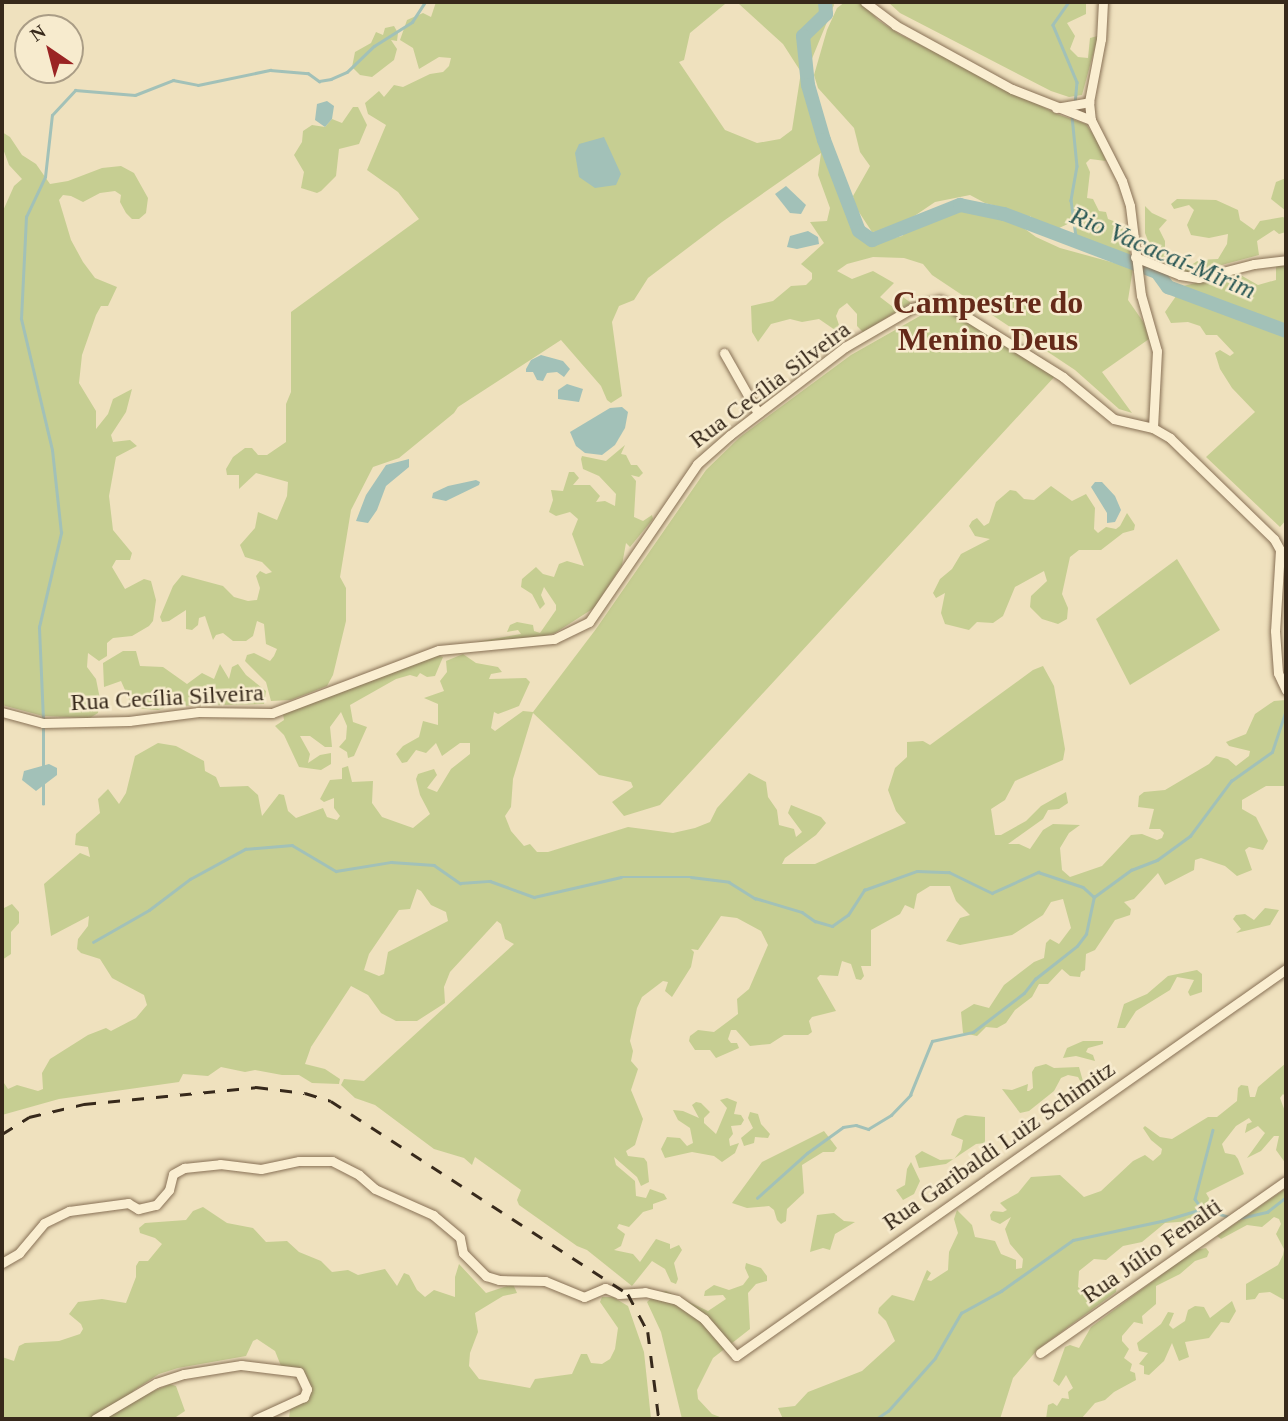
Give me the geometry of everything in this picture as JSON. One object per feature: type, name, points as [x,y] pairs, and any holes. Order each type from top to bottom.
[{"type":"street","points":[[865,2],[895,25],[1012,89],[1091,120]]},
{"type":"street","points":[[1103,2],[1101,39],[1089,102],[1091,120],[1122,181],[1129,206],[1141,295],[1157,351],[1153,428],[1170,438],[1274,539],[1280,550],[1275,631],[1278,673],[1286,690]]},
{"type":"street","points":[[1061,110],[1089,102]]},
{"type":"street","points":[[1136,260],[1180,275],[1199,278],[1254,264],[1286,260]]},
{"type":"street","name":"Rua Cecília Silveira","points":[[2,712],[43,723],[130,721],[198,712],[272,713],[439,650],[554,639],[589,622],[697,464],[758,413],[845,347],[912,308],[940,300],[1063,377],[1114,419],[1153,428]]},
{"type":"street","points":[[724,353],[758,413]]},
{"type":"street","name":"Rua Garibaldi Luiz Schimitz","points":[[2,1263],[19,1253],[44,1223],[69,1211],[128,1203],[138,1209],[156,1205],[169,1190],[173,1174],[184,1168],[220,1164],[261,1169],[299,1161],[332,1161],[359,1175],[375,1189],[433,1215],[460,1238],[463,1253],[486,1276],[499,1280],[545,1281],[584,1297],[605,1288],[619,1294],[645,1292],[677,1300],[704,1319],[736,1356],[1286,969]]},
{"type":"street","name":"Rua Júlio Fenalti","points":[[1040,1353],[1286,1181]]},
{"type":"street","points":[[95,1419],[156,1383],[184,1374],[241,1365],[299,1372],[307,1389],[303,1397],[256,1419]]},
{"type":"green space","points":[[436,2],[833,2],[811,61],[812,87],[820,108],[821,130],[831,141],[843,187],[866,239],[874,243],[902,236],[919,221],[967,204],[1009,213],[1011,219],[1036,237],[1060,248],[1133,268],[1128,300],[1144,323],[1149,339],[1102,372],[1132,413],[1119,409],[1075,370],[932,275],[923,264],[904,258],[873,257],[847,264],[837,271],[852,279],[873,271],[894,283],[880,297],[893,307],[903,297],[911,303],[863,332],[857,326],[857,314],[847,303],[839,309],[836,316],[839,325],[835,330],[819,319],[802,322],[790,319],[771,324],[758,342],[752,332],[751,306],[773,301],[791,286],[806,285],[812,279],[812,273],[801,264],[824,243],[810,222],[827,221],[830,208],[818,175],[821,153],[648,278],[634,300],[619,306],[612,322],[622,396],[611,403],[607,400],[601,386],[561,340],[458,407],[399,458],[373,467],[351,510],[340,577],[346,588],[346,621],[333,675],[327,686],[291,700],[271,701],[266,682],[245,661],[247,655],[254,653],[270,661],[274,656],[277,649],[266,644],[264,624],[257,621],[253,636],[246,641],[233,641],[223,633],[216,635],[213,640],[205,616],[199,618],[198,625],[192,630],[186,629],[186,610],[169,621],[162,622],[160,617],[173,586],[182,575],[223,586],[234,597],[248,601],[257,600],[260,588],[256,576],[260,571],[266,574],[272,572],[262,562],[245,557],[240,545],[255,528],[258,512],[277,520],[287,496],[288,482],[256,473],[239,489],[239,475],[227,475],[226,469],[233,457],[245,448],[252,448],[258,455],[267,455],[286,442],[286,404],[291,392],[291,312],[419,219],[398,192],[367,170],[386,125],[368,114],[365,103],[379,91],[384,97],[394,85],[403,87],[430,74],[443,72],[449,66],[451,58],[439,57],[419,69],[413,48],[400,40],[407,20],[423,13],[431,17]],"holes":[[[725,4],[739,4],[783,44],[801,72],[792,130],[780,139],[757,143],[725,130],[679,62],[684,60],[690,33]]]},
{"type":"green space","points":[[845,2],[861,2],[878,20],[899,34],[1057,114],[1086,124],[1101,146],[1106,161],[1090,159],[1086,163],[1090,172],[1087,198],[1093,199],[1099,211],[1106,212],[1108,219],[1129,227],[1130,257],[1109,247],[1081,243],[1077,239],[1072,222],[1057,229],[1043,227],[1030,216],[1028,222],[1020,220],[1008,209],[985,203],[970,195],[935,202],[904,223],[886,231],[872,232],[855,206],[853,196],[870,166],[860,152],[854,128],[818,88],[814,75],[827,30],[837,8]]},
{"type":"green space","points":[[888,2],[1086,2],[1086,14],[1067,23],[1075,36],[1070,49],[1078,57],[1088,58],[1090,38],[1098,36],[1082,95],[1069,97],[1051,91],[900,13]]},
{"type":"green space","points":[[394,26],[398,33],[397,41],[391,40],[397,49],[394,60],[372,77],[360,75],[352,67],[355,52],[371,43],[376,32],[383,35],[385,28]]},
{"type":"green space","points":[[353,107],[358,107],[367,125],[359,144],[339,149],[336,176],[321,191],[317,193],[301,188],[304,172],[294,155],[302,142],[303,131],[312,125],[325,127],[332,119],[342,123]]},
{"type":"green space","points":[[2,132],[10,137],[22,155],[36,164],[50,184],[68,181],[102,168],[121,166],[134,173],[148,198],[146,213],[139,219],[132,219],[126,213],[120,202],[121,195],[115,191],[100,193],[83,202],[63,195],[59,200],[71,240],[83,262],[95,278],[117,287],[108,306],[101,306],[96,315],[82,355],[79,383],[96,411],[96,429],[108,414],[113,399],[132,389],[126,412],[111,435],[113,442],[130,440],[137,446],[116,457],[109,496],[113,530],[132,553],[130,560],[116,560],[112,567],[125,589],[144,579],[151,581],[156,600],[153,621],[149,626],[132,636],[113,638],[107,643],[107,656],[99,661],[88,653],[87,667],[96,679],[100,699],[98,713],[90,718],[43,716],[2,705],[2,213],[14,186],[22,179],[9,165],[2,146]]},
{"type":"green space","points":[[1286,178],[1286,211],[1271,199],[1276,182]]},
{"type":"green space","points":[[1177,199],[1216,200],[1238,210],[1240,220],[1254,230],[1260,221],[1283,217],[1286,219],[1286,232],[1279,234],[1274,230],[1257,241],[1259,255],[1188,274],[1155,259],[1145,233],[1145,206],[1152,213],[1167,220],[1159,229],[1165,241],[1165,251],[1171,260],[1185,269],[1199,260],[1218,259],[1227,244],[1228,234],[1209,238],[1191,235],[1187,225],[1194,210],[1189,205],[1174,209],[1171,204]]},
{"type":"green space","points":[[1285,265],[1286,520],[1280,527],[1206,457],[1255,412],[1232,388],[1220,369],[1215,353],[1220,350],[1230,356],[1234,353],[1217,335],[1206,335],[1200,326],[1188,322],[1171,323],[1165,312],[1183,286],[1237,273],[1258,285],[1276,280],[1276,266]]},
{"type":"green space","points":[[941,304],[1056,375],[660,805],[624,816],[612,802],[633,787],[631,782],[599,775],[533,713],[513,779],[511,807],[505,816],[511,831],[524,846],[530,844],[537,852],[548,852],[628,827],[673,833],[695,828],[710,822],[717,808],[749,773],[766,782],[768,797],[777,810],[779,825],[794,829],[796,837],[802,832],[788,813],[791,805],[821,817],[826,823],[816,835],[785,858],[782,864],[815,864],[906,823],[896,811],[888,790],[895,768],[907,757],[907,742],[923,741],[930,745],[1033,670],[1043,666],[1054,686],[1065,749],[1063,760],[1015,781],[1005,800],[991,809],[995,835],[1001,835],[1026,821],[1041,806],[1066,792],[1068,803],[1059,809],[1048,810],[1043,819],[1008,844],[1019,844],[1030,849],[1043,830],[1053,824],[1080,825],[1069,833],[1060,848],[1062,870],[1070,877],[1102,866],[1131,835],[1142,834],[1157,840],[1162,838],[1164,833],[1160,829],[1149,829],[1154,809],[1138,807],[1139,796],[1144,792],[1165,790],[1209,764],[1216,756],[1228,759],[1236,766],[1249,756],[1250,751],[1229,746],[1226,742],[1246,734],[1255,714],[1274,701],[1286,700],[1286,786],[1266,786],[1242,800],[1242,809],[1256,817],[1268,841],[1263,850],[1249,847],[1245,850],[1252,870],[1237,876],[1225,866],[1201,858],[1195,860],[1194,870],[1165,885],[1158,873],[1134,899],[1124,902],[1131,909],[1130,915],[1115,920],[1095,950],[1086,954],[1085,970],[1080,977],[1070,976],[1062,969],[1048,984],[1039,984],[1032,997],[1015,1010],[1006,1023],[997,1028],[986,1027],[977,1036],[963,1033],[961,1012],[974,1004],[989,1008],[1004,985],[1034,962],[1044,958],[1046,943],[1050,939],[1059,944],[1071,928],[1063,899],[1051,902],[1043,915],[1012,935],[960,945],[946,941],[960,918],[970,915],[956,901],[950,886],[930,886],[917,894],[914,909],[905,905],[900,914],[871,930],[871,966],[861,966],[864,976],[861,980],[856,979],[851,964],[842,961],[838,976],[820,975],[817,978],[836,1011],[812,1017],[809,1021],[812,1032],[808,1035],[784,1035],[770,1044],[750,1046],[736,1030],[731,1030],[728,1039],[731,1043],[737,1043],[739,1048],[716,1058],[710,1050],[695,1050],[689,1041],[690,1036],[698,1030],[714,1032],[738,1014],[737,999],[749,989],[768,945],[761,931],[737,918],[721,916],[698,950],[691,949],[694,952],[691,967],[672,997],[665,991],[668,982],[663,981],[642,997],[637,1008],[630,1041],[633,1051],[631,1061],[638,1069],[631,1090],[643,1119],[635,1145],[626,1151],[628,1156],[644,1158],[647,1162],[649,1182],[641,1186],[637,1177],[614,1157],[616,1165],[635,1181],[636,1196],[646,1198],[650,1189],[664,1194],[667,1199],[653,1204],[653,1209],[643,1212],[629,1227],[619,1224],[617,1228],[625,1234],[621,1246],[614,1250],[633,1254],[640,1262],[656,1239],[670,1244],[670,1249],[679,1245],[682,1250],[674,1263],[678,1279],[676,1284],[671,1282],[665,1269],[652,1261],[632,1286],[587,1250],[577,1246],[519,1205],[517,1200],[521,1190],[475,1157],[472,1165],[464,1158],[434,1149],[375,1105],[355,1098],[341,1085],[344,1079],[364,1081],[514,944],[505,939],[501,924],[497,921],[450,972],[444,987],[445,1003],[417,1021],[396,1021],[381,1013],[368,995],[351,986],[311,1047],[305,1064],[325,1069],[340,1079],[339,1084],[312,1083],[299,1075],[255,1070],[245,1072],[221,1067],[208,1076],[183,1074],[179,1082],[59,1099],[2,1115],[2,1080],[8,1089],[17,1085],[38,1091],[43,1089],[42,1073],[50,1059],[88,1035],[106,1028],[111,1031],[136,1018],[147,1005],[144,995],[112,978],[100,959],[77,949],[78,939],[88,926],[89,916],[51,936],[44,884],[80,853],[90,857],[88,847],[75,845],[76,834],[100,813],[98,799],[108,789],[119,804],[126,793],[135,756],[158,743],[176,746],[204,761],[205,771],[216,777],[220,787],[248,786],[258,795],[262,816],[279,794],[284,795],[288,811],[296,818],[323,808],[327,817],[337,820],[340,816],[334,808],[334,798],[324,802],[320,799],[330,780],[342,779],[342,768],[348,766],[352,782],[373,781],[372,803],[382,817],[413,828],[430,814],[420,795],[416,779],[418,774],[434,769],[437,775],[427,788],[437,792],[451,769],[470,754],[470,743],[460,743],[442,756],[436,743],[426,753],[416,750],[407,762],[402,763],[396,754],[403,746],[419,737],[423,721],[438,725],[438,704],[424,698],[444,691],[440,681],[447,672],[446,661],[463,654],[476,663],[498,667],[502,672],[491,674],[489,679],[526,678],[530,682],[519,706],[498,714],[494,712],[491,728],[495,731],[523,711],[533,712],[596,629],[706,470],[740,437],[851,355]],"holes":[[[417,889],[431,905],[446,912],[448,921],[388,952],[384,974],[379,976],[364,970],[369,954],[399,910],[410,909]]]},
{"type":"green space","points":[[625,445],[621,454],[626,455],[631,465],[637,465],[643,473],[639,477],[631,475],[636,481],[634,517],[643,521],[652,515],[653,519],[630,547],[626,543],[622,565],[594,608],[555,633],[542,637],[476,642],[521,634],[518,630],[507,632],[510,625],[517,622],[533,625],[534,631],[540,633],[556,610],[556,605],[544,587],[541,595],[545,604],[540,609],[532,594],[521,587],[522,579],[536,567],[543,574],[554,577],[559,564],[567,561],[584,566],[572,534],[578,519],[570,512],[556,516],[549,512],[553,500],[551,490],[563,491],[569,472],[574,472],[579,478],[573,485],[590,485],[600,496],[596,502],[605,501],[615,506],[616,494],[599,476],[583,469],[581,459],[582,456],[606,461]]},
{"type":"green space","points":[[1051,486],[1072,501],[1086,494],[1095,508],[1094,529],[1098,533],[1106,527],[1116,529],[1127,513],[1135,525],[1134,530],[1123,533],[1101,550],[1079,550],[1070,557],[1062,594],[1068,608],[1067,619],[1058,624],[1042,619],[1030,607],[1031,596],[1047,581],[1044,571],[1015,587],[1003,616],[993,623],[977,622],[969,630],[945,624],[941,613],[945,593],[936,598],[933,593],[940,579],[952,569],[961,554],[990,539],[975,536],[969,526],[972,521],[977,518],[984,526],[989,523],[996,502],[1010,490],[1016,491],[1024,499],[1034,500]]},
{"type":"green space","points":[[1177,559],[1220,630],[1130,685],[1096,619]]},
{"type":"green space","points":[[123,651],[136,651],[140,666],[163,667],[187,684],[202,673],[214,679],[220,664],[229,679],[232,667],[238,664],[246,675],[266,691],[264,704],[170,706],[158,710],[133,708],[121,681],[104,687],[103,663]]},
{"type":"green space","points":[[435,655],[443,657],[435,676],[427,677],[420,673],[417,677],[410,675],[396,679],[350,705],[353,722],[367,727],[354,756],[348,758],[347,752],[339,747],[346,739],[347,726],[341,712],[330,727],[332,747],[325,747],[310,736],[300,736],[310,754],[308,763],[320,755],[331,753],[331,764],[321,770],[299,767],[284,735],[275,726],[284,720],[283,714]]},
{"type":"green space","points":[[12,904],[19,912],[19,923],[11,932],[11,954],[2,960],[2,909]]},
{"type":"green space","points":[[1265,908],[1279,910],[1270,925],[1236,933],[1241,929],[1233,919],[1236,915],[1245,914],[1254,920]]},
{"type":"green space","points":[[1197,970],[1202,974],[1202,992],[1190,996],[1188,992],[1194,980],[1177,977],[1170,990],[1136,1011],[1125,1028],[1117,1028],[1124,1004],[1147,994],[1168,976]]},
{"type":"green space","points":[[1083,1041],[1103,1041],[1103,1044],[1088,1048],[1086,1052],[1093,1055],[1095,1061],[1076,1056],[1063,1058],[1067,1048]]},
{"type":"green space","points":[[1286,1063],[1286,1097],[1283,1094],[1280,1098],[1286,1114],[1286,1164],[1276,1150],[1279,1136],[1274,1136],[1261,1151],[1247,1158],[1265,1133],[1258,1126],[1245,1133],[1247,1124],[1252,1122],[1249,1118],[1236,1126],[1222,1144],[1225,1153],[1235,1155],[1238,1159],[1244,1174],[1206,1193],[1216,1210],[1204,1220],[1165,1223],[1142,1242],[1123,1246],[1106,1260],[1094,1259],[1079,1271],[1078,1287],[1082,1290],[1102,1295],[1107,1275],[1117,1285],[1116,1292],[1038,1349],[1013,1378],[1000,1419],[783,1419],[778,1408],[795,1406],[808,1392],[862,1371],[895,1341],[886,1321],[878,1313],[879,1308],[892,1295],[914,1301],[927,1270],[931,1273],[927,1280],[931,1281],[948,1270],[949,1252],[958,1233],[954,1219],[957,1210],[972,1225],[975,1237],[995,1241],[1001,1254],[1016,1260],[1016,1269],[1022,1268],[1023,1259],[1010,1244],[1005,1229],[1011,1217],[1000,1224],[991,1220],[990,1215],[993,1211],[1007,1210],[1000,1203],[1018,1193],[1031,1177],[1060,1175],[1084,1197],[1101,1191],[1133,1161],[1145,1155],[1153,1161],[1161,1154],[1162,1149],[1151,1140],[1143,1128],[1145,1126],[1160,1137],[1172,1139],[1208,1117],[1217,1117],[1237,1101],[1238,1088],[1241,1085],[1248,1086],[1250,1097],[1255,1097],[1258,1087]]},
{"type":"green space","points":[[1046,1064],[1054,1068],[1079,1067],[1086,1092],[1078,1077],[1068,1075],[1061,1078],[1054,1091],[1029,1111],[1020,1113],[1002,1089],[1012,1090],[1028,1084],[1029,1091],[1033,1088],[1032,1072],[1035,1067]]},
{"type":"green space","points":[[727,1098],[737,1102],[734,1114],[741,1115],[744,1120],[741,1125],[731,1126],[733,1134],[729,1139],[730,1146],[739,1143],[735,1153],[722,1162],[714,1156],[692,1152],[665,1158],[661,1149],[667,1137],[680,1138],[687,1146],[693,1143],[690,1128],[678,1120],[673,1110],[699,1118],[692,1105],[701,1103],[710,1112],[704,1118],[704,1123],[716,1134],[727,1108],[720,1100]]},
{"type":"green space","points":[[750,1112],[758,1114],[761,1124],[770,1134],[768,1138],[755,1137],[754,1143],[744,1146],[741,1138],[753,1128],[748,1118]]},
{"type":"green space","points":[[965,1115],[985,1117],[985,1143],[976,1144],[955,1158],[961,1150],[963,1140],[951,1135],[957,1119]]},
{"type":"green space","points":[[824,1131],[837,1148],[834,1152],[823,1152],[802,1165],[804,1193],[787,1209],[786,1221],[781,1224],[769,1206],[747,1208],[732,1203],[762,1162]]},
{"type":"green space","points":[[922,1151],[940,1160],[953,1159],[946,1164],[919,1168],[915,1156]]},
{"type":"green space","points":[[911,1162],[920,1181],[914,1194],[903,1200],[896,1190],[905,1185],[907,1169]]},
{"type":"green space","points":[[1286,1188],[1286,1301],[1270,1292],[1259,1293],[1255,1299],[1246,1300],[1246,1284],[1278,1265],[1283,1255],[1284,1249],[1276,1234],[1281,1224],[1279,1219],[1274,1217],[1262,1227],[1247,1225],[1221,1239],[1217,1236]]},
{"type":"green space","points":[[203,1207],[227,1223],[253,1228],[266,1242],[287,1241],[299,1252],[321,1261],[332,1272],[348,1270],[358,1275],[385,1269],[397,1286],[404,1273],[409,1275],[417,1290],[425,1297],[434,1290],[455,1297],[455,1277],[459,1264],[486,1293],[513,1284],[517,1293],[503,1296],[475,1313],[478,1332],[470,1353],[469,1366],[479,1379],[530,1388],[535,1379],[572,1374],[581,1354],[587,1354],[591,1363],[602,1364],[610,1359],[615,1349],[618,1328],[600,1302],[602,1297],[613,1297],[628,1306],[644,1352],[651,1419],[289,1419],[290,1410],[303,1398],[306,1378],[281,1366],[275,1351],[257,1339],[253,1341],[246,1356],[178,1368],[159,1374],[133,1391],[133,1400],[170,1384],[176,1386],[185,1411],[173,1419],[2,1419],[2,1357],[14,1361],[19,1346],[25,1343],[59,1341],[80,1334],[83,1329],[81,1324],[69,1314],[78,1302],[102,1299],[126,1303],[139,1261],[148,1261],[162,1244],[155,1238],[140,1233],[139,1228],[145,1223],[186,1220],[193,1211]]},
{"type":"green space","points":[[834,1213],[844,1221],[855,1222],[835,1234],[830,1250],[823,1248],[810,1252],[817,1215]]},
{"type":"green space","points":[[1206,1248],[1209,1252],[1207,1257],[1195,1261],[1180,1274],[1156,1286],[1156,1304],[1142,1316],[1143,1324],[1134,1322],[1122,1336],[1122,1341],[1129,1349],[1124,1358],[1132,1364],[1130,1371],[1135,1373],[1136,1380],[1105,1400],[1095,1403],[1081,1419],[1046,1419],[1048,1405],[1053,1403],[1057,1406],[1062,1398],[1069,1399],[1068,1392],[1073,1388],[1066,1375],[1059,1386],[1053,1381],[1065,1347],[1070,1345],[1079,1348],[1091,1327],[1195,1250]]},
{"type":"green space","points":[[746,1263],[761,1268],[767,1276],[767,1281],[756,1284],[748,1293],[750,1329],[713,1358],[697,1390],[698,1399],[712,1414],[725,1419],[682,1419],[661,1332],[647,1302],[657,1293],[666,1291],[708,1311],[726,1299],[723,1295],[704,1296],[705,1291],[714,1285],[729,1290],[743,1285],[749,1277]]},
{"type":"green space","points":[[1232,1301],[1236,1311],[1229,1323],[1221,1322],[1209,1338],[1185,1342],[1189,1357],[1179,1361],[1172,1343],[1164,1361],[1149,1375],[1144,1374],[1144,1366],[1139,1364],[1148,1353],[1139,1351],[1137,1343],[1161,1324],[1168,1312],[1174,1313],[1169,1325],[1173,1329],[1185,1321],[1188,1310],[1195,1306],[1204,1307],[1210,1318]]},
{"type":"water","points":[[327,101],[334,106],[332,119],[325,127],[315,120],[317,104]]},
{"type":"water","points":[[604,137],[621,174],[616,185],[595,188],[579,177],[575,153],[579,144]]},
{"type":"water","points":[[786,186],[806,205],[801,214],[790,213],[775,194]]},
{"type":"water","points":[[808,231],[818,237],[819,244],[797,249],[787,247],[790,236]]},
{"type":"water","points":[[541,355],[563,361],[570,369],[564,377],[557,372],[547,373],[543,381],[537,380],[533,372],[526,372],[526,369],[531,360]]},
{"type":"water","points":[[567,384],[583,389],[579,402],[558,399],[558,390]]},
{"type":"water","points":[[622,407],[628,412],[625,428],[615,445],[602,455],[585,453],[576,446],[570,432],[610,408]]},
{"type":"water","points":[[409,459],[409,467],[386,486],[377,510],[368,523],[356,521],[366,495],[386,465]]},
{"type":"water","points":[[476,480],[480,482],[479,485],[446,501],[432,498],[433,493],[448,486]]},
{"type":"water","points":[[1095,482],[1102,482],[1115,496],[1121,510],[1115,522],[1107,523],[1107,513],[1091,487]]},
{"type":"water","points":[[49,764],[57,768],[57,775],[36,791],[22,780],[24,771]]},
{"type":"waterway","points":[[43,720],[39,627],[61,533],[52,450],[21,319],[26,217],[45,177],[52,115],[75,90],[135,95],[173,80],[198,85],[270,70],[308,73],[319,81],[331,79],[347,72],[374,46],[412,22],[425,2]]},
{"type":"waterway","name":"Rio Vacacaí-Mirim","points":[[825,2],[826,14],[803,36],[808,85],[824,140],[859,231],[872,240],[960,205],[1004,214],[1157,272],[1168,287],[1286,331]]},
{"type":"waterway","points":[[1069,2],[1053,25],[1077,82],[1075,103]]},
{"type":"waterway","points":[[1072,116],[1077,166],[1071,200],[1077,244]]},
{"type":"waterway","points":[[757,1198],[807,1153],[843,1127],[856,1125],[868,1129],[891,1115],[910,1095],[932,1041],[973,1032],[1024,993],[1035,979],[1077,946],[1086,934],[1094,897],[1131,870],[1157,860],[1190,836],[1231,781],[1272,752],[1286,710]]},
{"type":"waterway","points":[[43,727],[43,766]]},
{"type":"waterway","points":[[43,783],[43,804]]},
{"type":"waterway","points":[[93,942],[149,910],[190,879],[245,849],[292,845],[336,871],[391,862],[434,865],[460,883],[490,881],[534,897],[621,877],[691,877],[729,882],[755,898],[802,912],[815,921],[832,926],[848,915],[864,890],[917,871],[949,872],[992,893],[1038,872],[1083,887],[1094,897]]},
{"type":"waterway","points":[[1213,1130],[1195,1199],[1202,1209],[1230,1217]]},
{"type":"waterway","points":[[1236,1219],[1267,1212],[1286,1197]]},
{"type":"waterway","points":[[876,1419],[888,1411],[935,1358],[961,1313],[1001,1291],[1073,1240],[1162,1221],[1202,1209]]},
{"type":"railway","points":[[2,1134],[29,1117],[84,1104],[256,1087],[305,1093],[331,1101],[628,1294],[648,1332],[659,1419]]},
{"type":"district","name":"Campestre do Menino Deus","points":[[988,322]]}]
